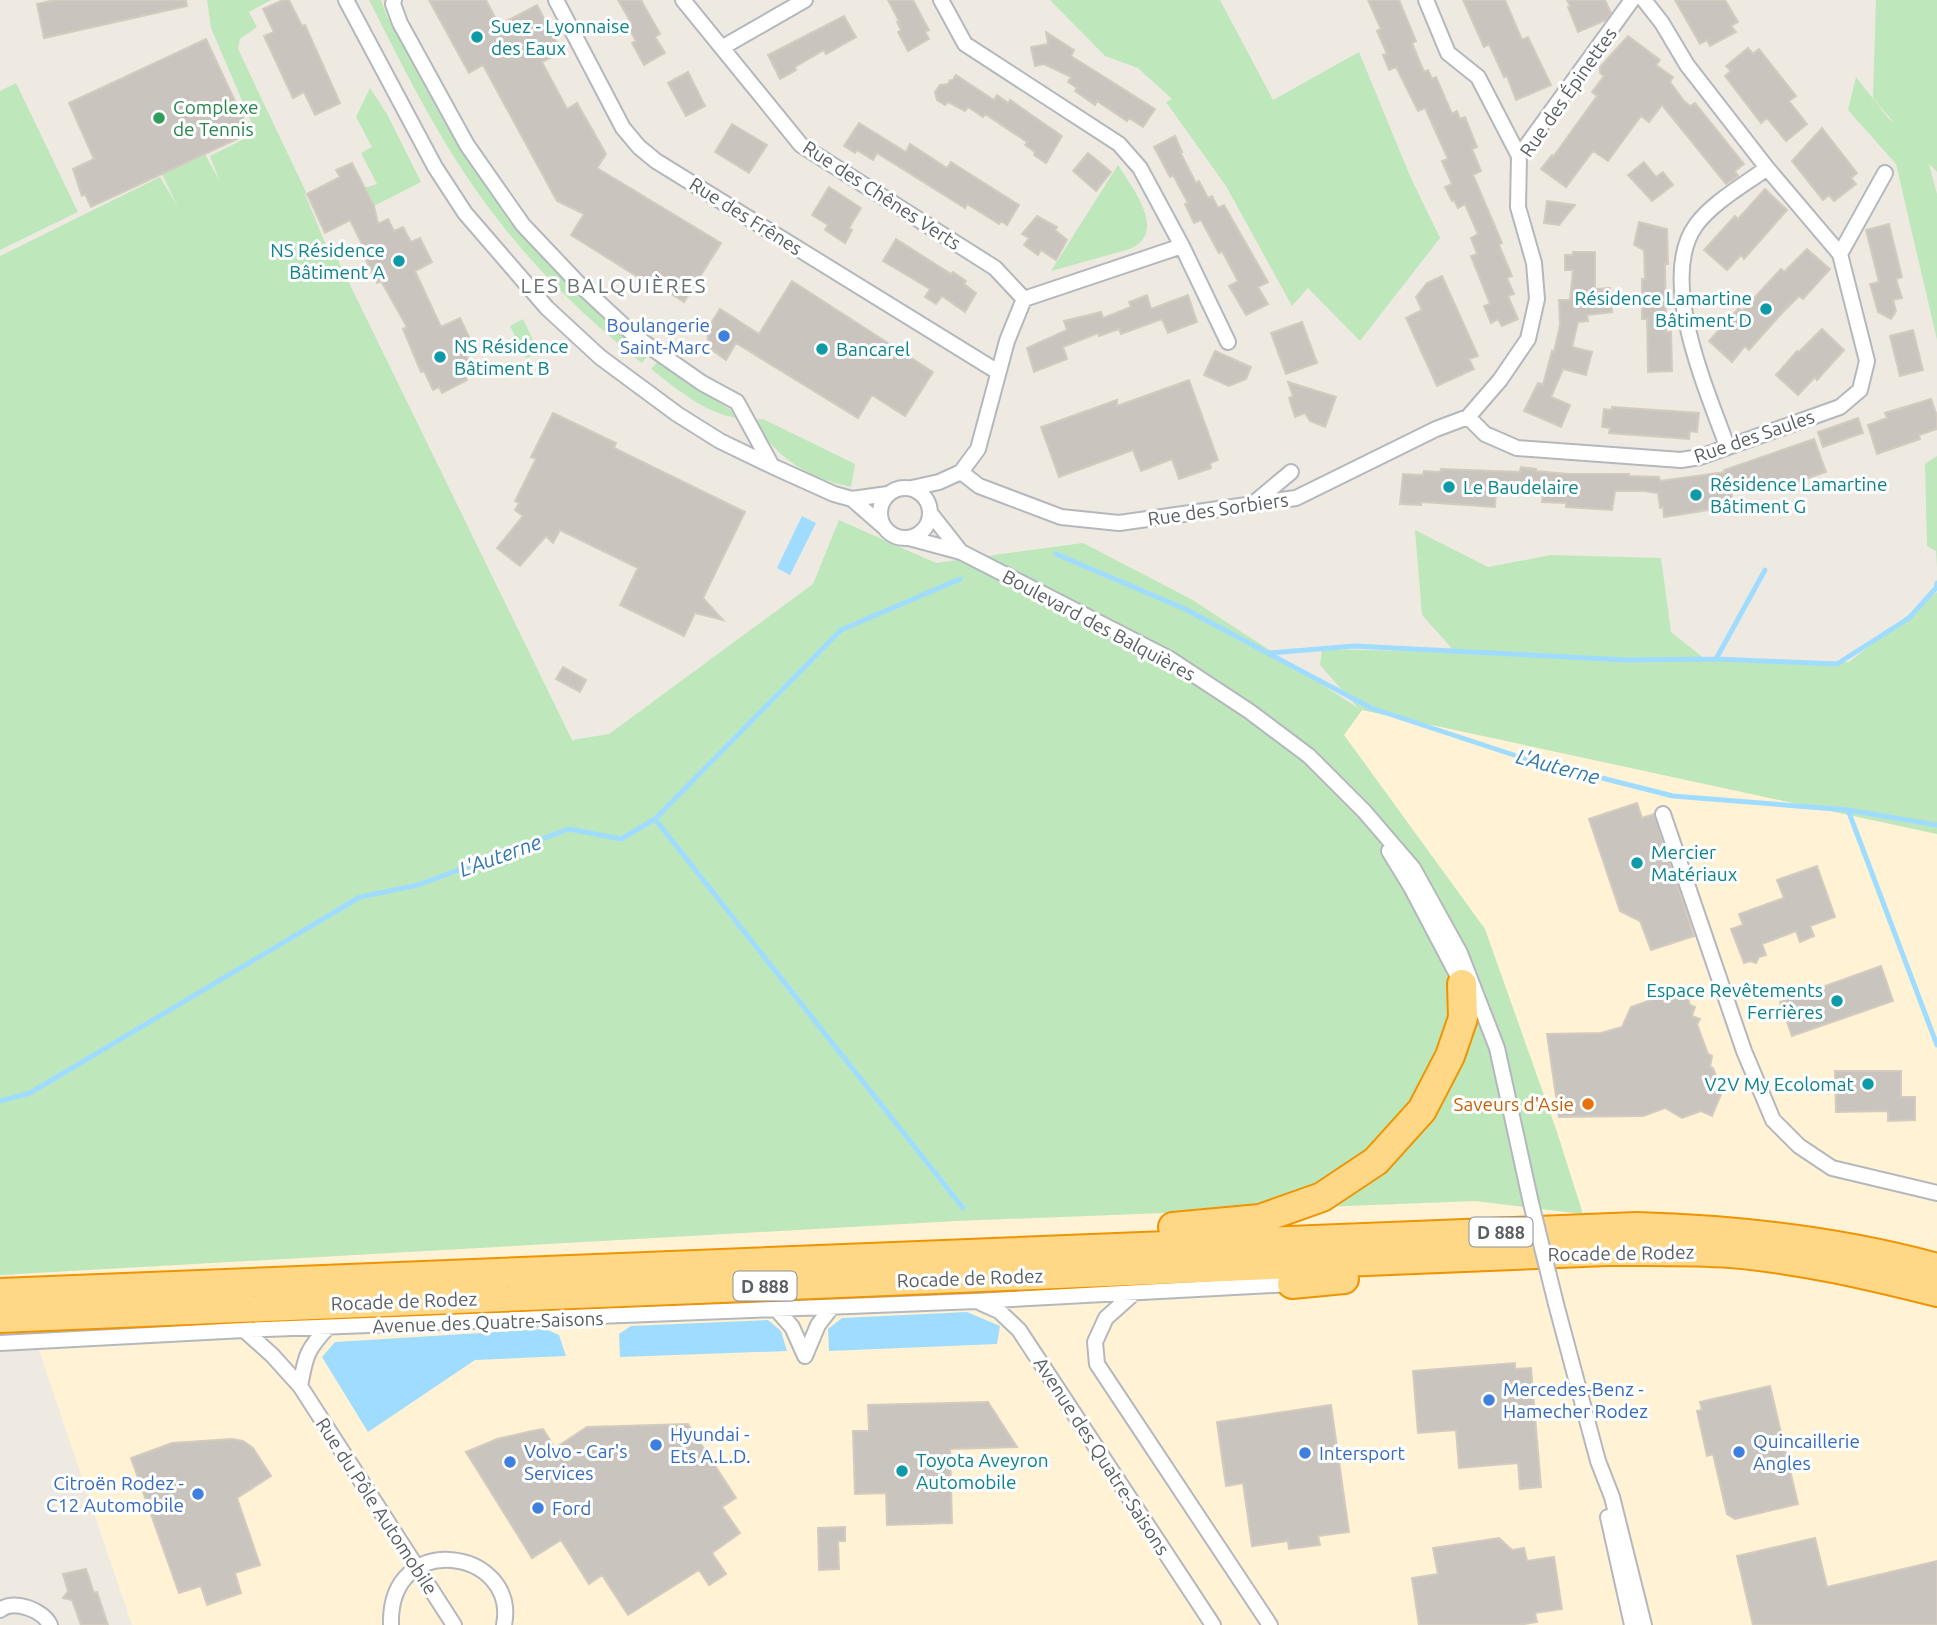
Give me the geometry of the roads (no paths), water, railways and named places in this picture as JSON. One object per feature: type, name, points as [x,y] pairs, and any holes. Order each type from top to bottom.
[{"type":"highway","points":[[1061,1249],[1098,1234],[1261,1219],[1322,1197],[1376,1161],[1422,1110],[1450,1056],[1463,1018],[1462,984]]},
{"type":"highway","name":"Rocade de Rodez","points":[[0,1293],[1637,1227],[1768,1235],[1838,1245],[1937,1268]]},
{"type":"highway","name":"Rocade de Rodez","points":[[0,1318],[1531,1254],[1674,1251],[1732,1253],[1847,1270],[1937,1292]]},
{"type":"highway","points":[[1292,1284],[1395,1274],[1531,1254]]},
{"type":"street","points":[[346,0],[435,167],[465,213],[547,308],[600,357],[677,414],[720,441],[834,494],[852,499],[888,494],[899,488],[939,482],[961,472],[978,449],[1007,341],[1024,299],[1182,246]]},
{"type":"street","points":[[394,0],[400,23],[467,145],[523,225],[578,283],[636,337],[702,383],[737,402],[772,466]]},
{"type":"street","name":"Rue des Frênes","points":[[556,0],[623,128],[656,161],[998,372]]},
{"type":"street","name":"Rue des Chênes Verts","points":[[683,0],[801,145],[995,268],[1024,299]]},
{"type":"street","points":[[723,47],[805,0]]},
{"type":"street","points":[[941,0],[965,44],[1119,144],[1140,168],[1182,246],[1228,342]]},
{"type":"street","points":[[1426,0],[1448,53],[1478,77],[1519,156]]},
{"type":"street","name":"Rue des Épinettes","points":[[1468,417],[1500,380],[1528,339],[1537,299],[1534,263],[1518,207],[1519,156],[1632,0]]},
{"type":"street","name":"Rue des Saules","points":[[1468,417],[1485,435],[1517,448],[1681,460],[1700,457],[1840,407],[1860,390],[1867,361],[1840,254],[1767,168],[1687,65],[1644,0]]},
{"type":"street","points":[[1727,446],[1687,330],[1681,271],[1687,242],[1696,225],[1710,210],[1767,168]]},
{"type":"street","points":[[1840,254],[1885,173]]},
{"type":"street","name":"Rue des Sorbiers","points":[[961,472],[979,486],[1061,517],[1119,523],[1296,498],[1436,429],[1468,417]]},
{"type":"street","points":[[1253,504],[1291,472]]},
{"type":"street","points":[[852,499],[895,536],[909,538],[924,530],[939,482]]},
{"type":"street","points":[[912,488],[924,495],[930,510]]},
{"type":"street","points":[[884,527],[880,506],[888,494]]},
{"type":"street","name":"Boulevard des Balquières","points":[[930,510],[961,552]]},
{"type":"street","name":"Boulevard des Balquières","points":[[909,538],[961,552],[1170,659],[1249,711],[1308,756],[1364,811],[1413,869],[1460,953],[1497,1048],[1556,1304],[1598,1461],[1612,1497],[1633,1572],[1644,1625]]},
{"type":"street","name":"Boulevard des Balquières","points":[[1364,811],[1411,887],[1462,984],[1488,1052],[1531,1203]]},
{"type":"street","points":[[1663,814],[1744,1051],[1773,1120],[1799,1146],[1832,1168],[1937,1193]]},
{"type":"street","name":"Avenue des Quatre-Saisons","points":[[0,1343],[244,1330],[976,1301],[1292,1284]]},
{"type":"street","points":[[1134,1293],[1106,1318],[1095,1342],[1097,1364],[1270,1625]]},
{"type":"street","name":"Avenue des Quatre-Saisons","points":[[976,1301],[999,1311],[1019,1330],[1213,1625]]},
{"type":"street","points":[[776,1310],[792,1327],[805,1356],[818,1325],[832,1307]]},
{"type":"street","points":[[300,1386],[310,1346],[328,1327]]},
{"type":"street","name":"Rue du Pôle Automobile","points":[[244,1330],[300,1386],[454,1625]]},
{"type":"street","name":"Boulevard des Balquières","points":[[1598,1461],[1603,1499],[1632,1625]]},
{"type":"street","points":[[391,1625],[395,1592],[404,1578],[433,1561],[450,1559],[468,1562],[483,1571],[495,1584],[503,1600],[506,1618],[504,1625]]},
{"type":"street","points":[[0,1610],[5,1606],[26,1606],[47,1618],[50,1625]]},
{"type":"water","points":[[802,516],[816,523],[790,575],[777,568]]},
{"type":"water","points":[[967,1312],[1000,1326],[997,1344],[829,1351],[828,1329],[842,1318]]},
{"type":"water","points":[[768,1320],[781,1331],[787,1351],[620,1357],[619,1334],[631,1326]]},
{"type":"water","points":[[546,1329],[559,1335],[566,1356],[475,1360],[368,1432],[322,1357],[335,1342]]},
{"type":"waterway","name":"L'Auterne","points":[[1056,554],[1185,609],[1371,708],[1523,758],[1673,796],[1848,810],[1937,1045]]},
{"type":"waterway","points":[[1269,653],[1354,646],[1627,660],[1716,659],[1765,570]]},
{"type":"waterway","name":"L'Auterne","points":[[0,1101],[30,1093],[360,897],[418,885],[569,829],[621,839],[655,819],[841,630],[960,579]]},
{"type":"waterway","points":[[1716,659],[1837,664],[1909,618],[1936,588],[1937,583]]},
{"type":"waterway","points":[[1848,810],[1937,825]]},
{"type":"waterway","points":[[655,819],[963,1208]]},
{"type":"place","name":"Suez - Lyonnaise des Eaux","points":[[477,37]]},
{"type":"place","name":"Complexe de Tennis","points":[[159,118]]},
{"type":"place","name":"NS Résidence Bâtiment A","points":[[399,261]]},
{"type":"place","name":"Résidence Lamartine Bâtiment D","points":[[1766,309]]},
{"type":"place","name":"Boulangerie Saint-Marc","points":[[724,336]]},
{"type":"place","name":"Bancarel","points":[[822,349]]},
{"type":"place","name":"NS Résidence Bâtiment B","points":[[440,357]]},
{"type":"place","name":"Le Baudelaire","points":[[1449,487]]},
{"type":"place","name":"Résidence Lamartine Bâtiment G","points":[[1696,495]]},
{"type":"place","name":"Mercier Matériaux","points":[[1637,863]]},
{"type":"place","name":"Espace Revêtements Ferrières","points":[[1837,1001]]},
{"type":"place","name":"V2V My Ecolomat","points":[[1868,1084]]},
{"type":"place","name":"Saveurs d'Asie","points":[[1588,1104]]},
{"type":"place","name":"Mercedes-Benz - Hamecher Rodez","points":[[1489,1400]]},
{"type":"place","name":"Hyundai - Ets A.L.D.","points":[[656,1445]]},
{"type":"place","name":"Quincaillerie Angles","points":[[1739,1452]]},
{"type":"place","name":"Intersport","points":[[1305,1453]]},
{"type":"place","name":"Volvo - Car's Services","points":[[510,1462]]},
{"type":"place","name":"Toyota Aveyron Automobile","points":[[902,1471]]},
{"type":"place","name":"Citroën Rodez - C12 Automobile","points":[[198,1494]]},
{"type":"place","name":"Ford","points":[[538,1508]]},
{"type":"district","name":"LES BALQUIÈRES","points":[[614,285]]}]
